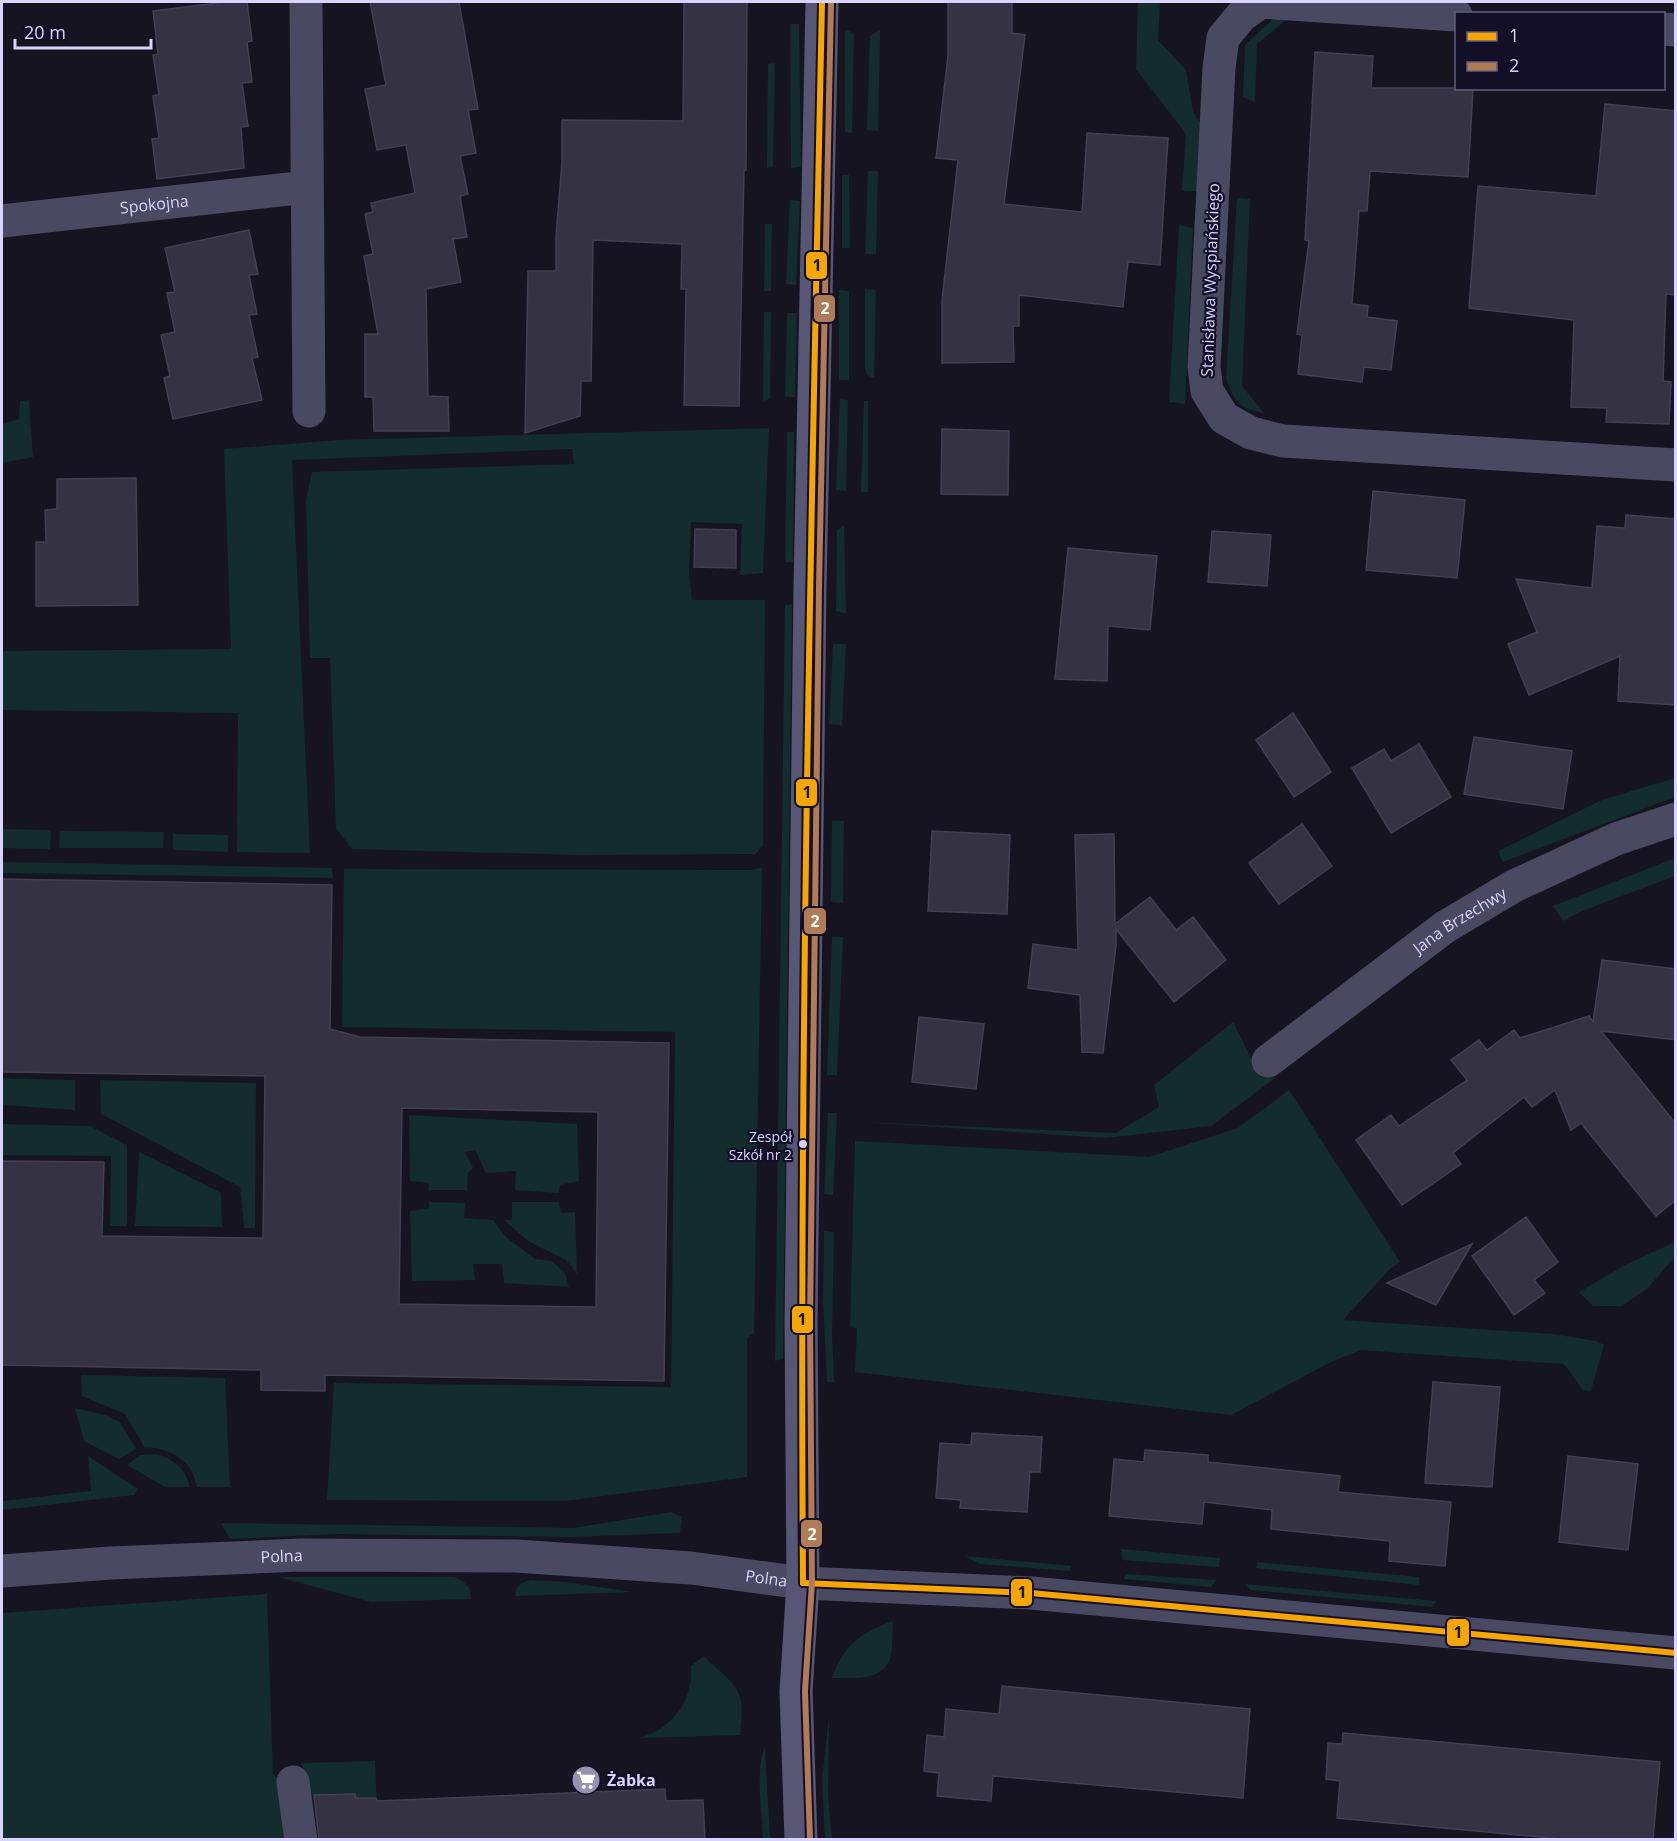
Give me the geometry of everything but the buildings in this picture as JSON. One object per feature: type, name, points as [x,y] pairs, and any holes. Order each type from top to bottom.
[{"type":"street","points":[[306,2],[309,411]]},
{"type":"street","points":[[801,1839],[796,1691],[803,1583],[801,1321],[810,587],[822,2]]},
{"type":"street","name":"Stanisława Wyspiańskiego","points":[[1455,15],[1261,2],[1240,16],[1223,38],[1219,68],[1205,343],[1204,367],[1207,391],[1224,418],[1251,434],[1282,441],[1676,465]]},
{"type":"street","name":"Spokojna","points":[[2,221],[306,187]]},
{"type":"street","name":"Jana Brzechwy","points":[[1268,1061],[1445,927],[1514,886],[1616,839],[1676,819]]},
{"type":"street","name":"Polna","points":[[2,1571],[111,1563],[301,1555],[516,1556],[691,1568],[803,1583],[1032,1593],[1676,1653]]},
{"type":"street","points":[[293,1782],[301,1839]]},
{"type":"green space","points":[[1138,2],[1160,2],[1158,40],[1186,70],[1193,112],[1202,125],[1197,191],[1182,191],[1186,134],[1136,69]]},
{"type":"green space","points":[[1284,13],[1291,16],[1257,44],[1255,102],[1243,97],[1245,45],[1273,19]]},
{"type":"green space","points":[[790,24],[799,24],[801,167],[791,168]]},
{"type":"green space","points":[[845,30],[854,33],[852,133],[845,132]]},
{"type":"green space","points":[[880,30],[878,131],[867,130],[870,36]]},
{"type":"green space","points":[[775,63],[773,167],[767,168],[768,64]]},
{"type":"green space","points":[[868,171],[878,171],[876,254],[865,254]]},
{"type":"green space","points":[[842,175],[849,175],[850,248],[842,248]]},
{"type":"green space","points":[[1237,198],[1250,199],[1242,386],[1264,413],[1249,409],[1239,403],[1226,378]]},
{"type":"green space","points":[[790,200],[800,201],[796,285],[786,284]]},
{"type":"green space","points":[[765,224],[772,224],[771,291],[764,291]]},
{"type":"green space","points":[[1179,225],[1193,228],[1185,404],[1169,402]]},
{"type":"green space","points":[[865,289],[876,290],[874,378],[867,375],[865,368]]},
{"type":"green space","points":[[839,290],[849,291],[849,380],[839,380]]},
{"type":"green space","points":[[764,312],[771,312],[770,399],[763,401]]},
{"type":"green space","points":[[787,313],[797,313],[795,397],[785,397]]},
{"type":"green space","points":[[840,399],[848,400],[846,491],[836,490]]},
{"type":"green space","points":[[29,400],[33,457],[2,463],[2,424],[19,419],[20,401]]},
{"type":"green space","points":[[864,401],[868,401],[868,492],[861,492]]},
{"type":"green space","points":[[769,428],[763,573],[740,575],[742,524],[691,522],[689,572],[692,600],[765,600],[763,846],[755,854],[580,855],[352,849],[336,828],[330,658],[310,658],[306,500],[312,472],[574,464],[572,449],[292,460],[310,853],[237,852],[238,713],[2,710],[2,651],[231,649],[224,449],[338,440]]},
{"type":"green space","points":[[787,432],[794,432],[793,562],[785,562]]},
{"type":"green space","points":[[844,526],[846,613],[836,611],[837,530]]},
{"type":"green space","points":[[792,604],[783,1359],[775,1361],[785,605]]},
{"type":"green space","points":[[833,644],[846,644],[842,725],[829,724]]},
{"type":"green space","points":[[1675,778],[1675,797],[1503,862],[1498,851],[1602,800]]},
{"type":"green space","points":[[832,821],[844,821],[843,903],[831,902]]},
{"type":"green space","points":[[2,829],[51,830],[50,849],[2,848]]},
{"type":"green space","points":[[60,831],[164,832],[163,848],[59,848]]},
{"type":"green space","points":[[173,834],[228,835],[228,852],[173,850]]},
{"type":"green space","points":[[1675,858],[1675,876],[1582,911],[1563,921],[1553,906]]},
{"type":"green space","points":[[3,862],[332,868],[333,878],[2,873]]},
{"type":"green space","points":[[762,868],[754,1333],[747,1338],[747,1477],[565,1501],[327,1500],[334,1383],[671,1387],[675,1032],[342,1027],[344,869],[750,870]]},
{"type":"green space","points":[[832,937],[843,937],[837,1075],[827,1075]]},
{"type":"green space","points":[[1233,1022],[1255,1066],[1275,1078],[1211,1126],[1106,1138],[861,1122],[1116,1133],[1159,1107],[1154,1085]]},
{"type":"green space","points":[[2,1078],[75,1080],[75,1110],[2,1105]]},
{"type":"green space","points":[[100,1080],[256,1083],[255,1228],[244,1228],[240,1187],[101,1114]]},
{"type":"green space","points":[[1289,1090],[1400,1262],[1390,1269],[1343,1320],[1553,1334],[1596,1341],[1604,1345],[1591,1391],[1583,1390],[1564,1364],[1361,1350],[1331,1362],[1231,1415],[855,1372],[857,1329],[850,1327],[855,1141],[1149,1157],[1238,1128]]},
{"type":"green space","points":[[828,1113],[837,1113],[833,1195],[824,1194]]},
{"type":"green space","points":[[409,1115],[577,1124],[579,1181],[560,1185],[559,1193],[515,1190],[516,1171],[486,1173],[475,1150],[465,1152],[473,1168],[468,1173],[467,1190],[428,1190],[429,1183],[410,1181]]},
{"type":"green space","points":[[2,1124],[90,1126],[127,1145],[127,1226],[110,1226],[111,1156],[2,1155]]},
{"type":"green space","points":[[139,1152],[221,1193],[222,1227],[135,1226]]},
{"type":"green space","points":[[429,1202],[465,1203],[464,1218],[493,1220],[506,1237],[535,1259],[552,1261],[565,1273],[569,1287],[504,1283],[502,1264],[473,1264],[475,1280],[412,1281],[410,1211],[429,1208]]},
{"type":"green space","points":[[512,1202],[559,1202],[561,1213],[575,1212],[577,1274],[566,1260],[528,1241],[504,1220],[512,1220]]},
{"type":"green space","points":[[824,1231],[834,1232],[832,1336],[834,1382],[827,1382],[823,1302]]},
{"type":"green space","points":[[1675,1242],[1675,1256],[1648,1288],[1622,1306],[1593,1306],[1579,1292],[1627,1264]]},
{"type":"green space","points":[[81,1375],[225,1378],[230,1487],[197,1487],[190,1468],[176,1455],[163,1450],[145,1448],[125,1414],[82,1396]]},
{"type":"green space","points":[[75,1408],[105,1415],[120,1422],[136,1449],[119,1459],[84,1441]]},
{"type":"green space","points":[[155,1454],[177,1465],[185,1474],[190,1487],[165,1487],[127,1465],[140,1455]]},
{"type":"green space","points":[[88,1456],[138,1489],[134,1495],[2,1510],[2,1501],[91,1491]]},
{"type":"green space","points":[[671,1512],[682,1517],[680,1533],[572,1537],[338,1534],[230,1539],[221,1523],[573,1528]]},
{"type":"green space","points":[[1121,1549],[1220,1558],[1219,1567],[1122,1560]]},
{"type":"green space","points":[[965,1556],[1072,1566],[1069,1571],[980,1564]]},
{"type":"green space","points":[[1257,1562],[1419,1577],[1419,1585],[1256,1568]]},
{"type":"green space","points":[[1125,1574],[1216,1580],[1211,1587],[1124,1579]]},
{"type":"green space","points":[[278,1577],[454,1577],[467,1585],[471,1599],[371,1602]]},
{"type":"green space","points":[[531,1580],[566,1582],[632,1592],[515,1596],[520,1585]]},
{"type":"green space","points":[[1245,1584],[1436,1601],[1432,1607],[1250,1590]]},
{"type":"green space","points":[[267,1594],[273,1774],[280,1781],[290,1839],[2,1840],[2,1613]]},
{"type":"green space","points":[[893,1621],[891,1655],[888,1664],[882,1670],[867,1677],[832,1678],[842,1657],[855,1641],[872,1630]]},
{"type":"green space","points":[[704,1656],[731,1682],[739,1694],[742,1709],[740,1735],[639,1738],[662,1728],[678,1712],[688,1691],[691,1666]]},
{"type":"green space","points":[[829,1716],[828,1795],[832,1839],[825,1840],[822,1781]]},
{"type":"green space","points":[[765,1747],[770,1839],[763,1839],[761,1805],[760,1766]]},
{"type":"green space","points":[[375,1761],[378,1839],[318,1839],[314,1801],[301,1763]]},
{"type":"transit line","name":"1","points":[[803,1583],[804,990],[822,2]]},
{"type":"transit line","name":"2","points":[[810,1840],[805,1691],[812,1583],[810,1321],[819,587],[831,2]]},
{"type":"transit line","name":"1","points":[[803,1583],[1031,1593],[1676,1653]]},
{"type":"place","name":"Zespół Szkół nr 2","points":[[803,1144]]},
{"type":"place","name":"Żabka","points":[[586,1780]]}]
